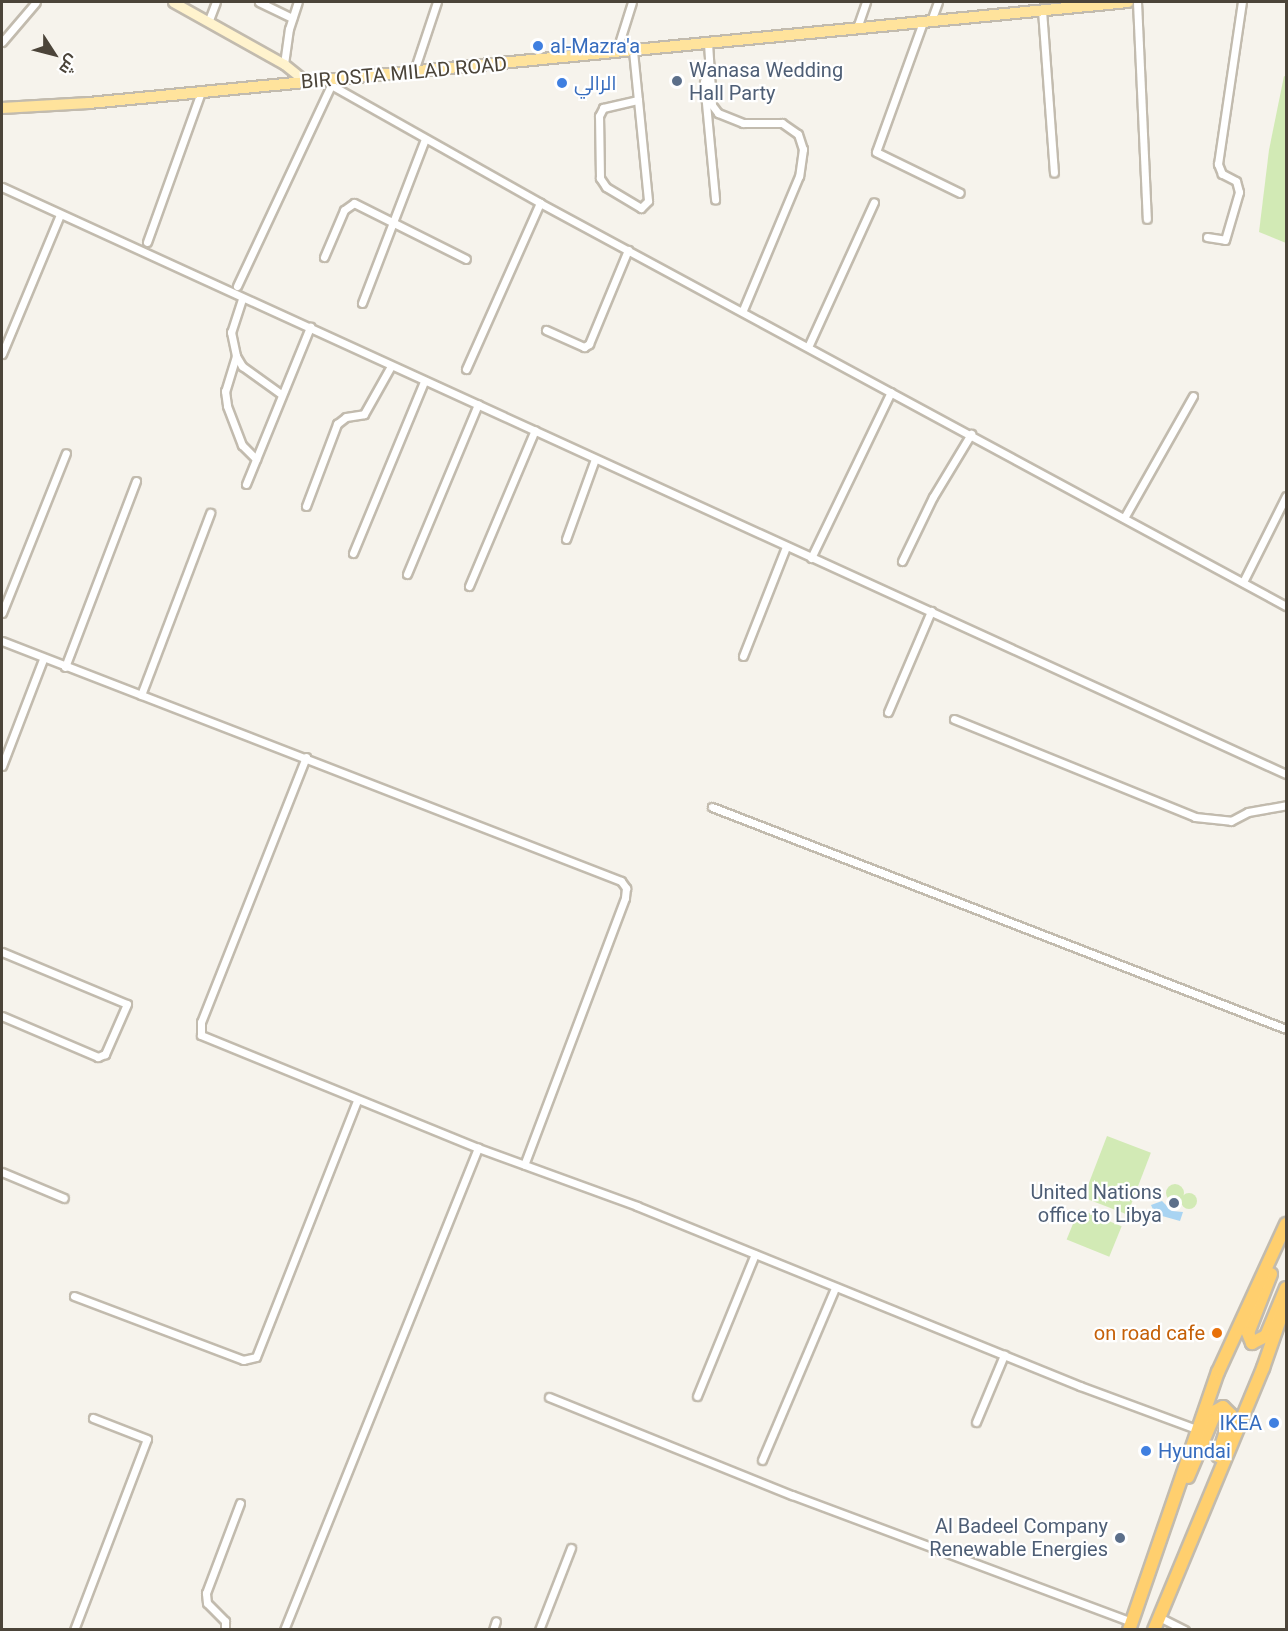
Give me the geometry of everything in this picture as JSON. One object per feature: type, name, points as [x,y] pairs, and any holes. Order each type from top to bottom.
[{"type":"highway","points":[[1143,1592],[1196,1429],[1236,1332],[1287,1224]]},
{"type":"highway","points":[[1287,1234],[1250,1327],[1252,1342],[1266,1336],[1287,1288]]},
{"type":"highway","points":[[1157,1623],[1263,1368],[1287,1302]]},
{"type":"highway","points":[[1130,1626],[1198,1449],[1216,1411],[1226,1408],[1231,1415],[1198,1523]]},
{"type":"main road","points":[[173,2],[284,64],[306,82]]},
{"type":"main road","name":"BIR OSTA MILAD ROAD","points":[[2,108],[306,82],[329,82],[414,71],[1042,10],[1065,5],[1125,2]]},
{"type":"street","points":[[2,42],[36,2]]},
{"type":"street","points":[[208,21],[216,2]]},
{"type":"street","points":[[259,2],[292,18]]},
{"type":"street","points":[[284,64],[292,18],[298,2]]},
{"type":"street","points":[[414,71],[437,2]]},
{"type":"street","points":[[616,53],[632,2]]},
{"type":"street","points":[[857,28],[866,2]]},
{"type":"street","points":[[938,2],[927,21],[876,152],[960,193]]},
{"type":"street","points":[[1137,2],[1147,219]]},
{"type":"street","points":[[1207,237],[1226,240],[1239,192],[1236,181],[1222,174],[1218,164],[1242,2]]},
{"type":"street","points":[[1042,10],[1054,172]]},
{"type":"street","points":[[708,43],[712,105],[718,113],[743,123],[782,123],[798,134],[803,149],[799,176],[742,312]]},
{"type":"street","points":[[633,51],[638,100],[648,201],[641,208],[606,187],[600,178],[598,116],[603,108],[638,100]]},
{"type":"street","points":[[709,66],[704,82],[715,199]]},
{"type":"street","points":[[237,286],[329,82],[540,203],[1287,606]]},
{"type":"street","points":[[147,242],[201,92]]},
{"type":"street","points":[[362,303],[425,139]]},
{"type":"street","points":[[2,187],[242,299],[310,327],[424,382],[535,430],[786,548],[931,611],[1287,774]]},
{"type":"street","points":[[808,347],[874,202]]},
{"type":"street","points":[[324,257],[349,203],[393,222],[466,259]]},
{"type":"street","points":[[466,369],[540,203]]},
{"type":"street","points":[[2,354],[60,215]]},
{"type":"street","points":[[546,330],[584,347],[589,344],[628,250]]},
{"type":"street","points":[[242,299],[231,332],[236,356],[242,366],[281,394]]},
{"type":"street","points":[[246,484],[310,327]]},
{"type":"street","points":[[236,356],[225,391],[227,406],[242,445],[256,459]]},
{"type":"street","points":[[306,506],[337,424],[346,417],[364,414],[391,366]]},
{"type":"street","points":[[353,553],[424,382]]},
{"type":"street","points":[[811,558],[891,392]]},
{"type":"street","points":[[1124,518],[1193,396]]},
{"type":"street","points":[[407,574],[478,404]]},
{"type":"street","points":[[469,586],[535,430]]},
{"type":"street","points":[[902,561],[933,497],[971,434]]},
{"type":"street","points":[[2,613],[66,453]]},
{"type":"street","points":[[566,539],[595,459]]},
{"type":"street","points":[[65,667],[136,481]]},
{"type":"street","points":[[1243,582],[1287,496]]},
{"type":"street","points":[[141,695],[210,513]]},
{"type":"street","points":[[743,656],[786,548]]},
{"type":"street","points":[[888,712],[931,611]]},
{"type":"street","points":[[2,641],[619,880],[626,888],[524,1165]]},
{"type":"street","points":[[2,766],[43,658]]},
{"type":"street","points":[[954,719],[1195,817],[1231,820],[1248,812],[1287,805]]},
{"type":"street","points":[[306,757],[200,1029],[205,1040],[1196,1429]]},
{"type":"street","points":[[712,807],[1287,1029]]},
{"type":"street","points":[[2,952],[125,1000],[127,1008],[105,1054],[98,1056],[2,1016]]},
{"type":"street","points":[[74,1296],[243,1360],[255,1357],[357,1100]]},
{"type":"street","points":[[284,1629],[369,1426],[478,1148]]},
{"type":"street","points":[[2,1173],[64,1198]]},
{"type":"street","points":[[697,1396],[755,1254]]},
{"type":"street","points":[[762,1460],[835,1288]]},
{"type":"street","points":[[976,1422],[1004,1355]]},
{"type":"street","points":[[549,1397],[792,1495],[1130,1626]]},
{"type":"street","points":[[74,1629],[147,1439],[93,1418]]},
{"type":"street","points":[[225,1629],[225,1621],[207,1603],[206,1593],[240,1503]]},
{"type":"street","points":[[539,1629],[571,1548]]},
{"type":"street","points":[[493,1629],[496,1621]]},
{"type":"street","points":[[1157,1623],[1185,1629]]},
{"type":"green space","points":[[1284,76],[1286,77],[1286,243],[1259,232],[1269,150]]},
{"type":"green space","points":[[1107,1136],[1151,1153],[1127,1214],[1083,1198]]},
{"type":"green space","points":[[1175,1184],[1181,1187],[1184,1193],[1181,1199],[1175,1202],[1169,1199],[1166,1193],[1169,1187]]},
{"type":"green space","points":[[1189,1193],[1197,1201],[1189,1209],[1181,1201]]},
{"type":"green space","points":[[1079,1209],[1122,1226],[1109,1257],[1067,1240]]},
{"type":"water","points":[[1162,1201],[1172,1211],[1183,1212],[1180,1221],[1155,1214],[1151,1205]]},
{"type":"place","name":"al-Mazra'a","points":[[538,46]]},
{"type":"place","name":"Wanasa Wedding Hall Party","points":[[677,81]]},
{"type":"place","name":"الرالي","points":[[562,83]]},
{"type":"place","name":"United Nations office to Libya","points":[[1174,1203]]},
{"type":"place","name":"on road cafe","points":[[1217,1333]]},
{"type":"place","name":"IKEA","points":[[1274,1423]]},
{"type":"place","name":"Hyundai","points":[[1146,1451]]},
{"type":"place","name":"Al Badeel Company Renewable Energies","points":[[1120,1538]]}]
